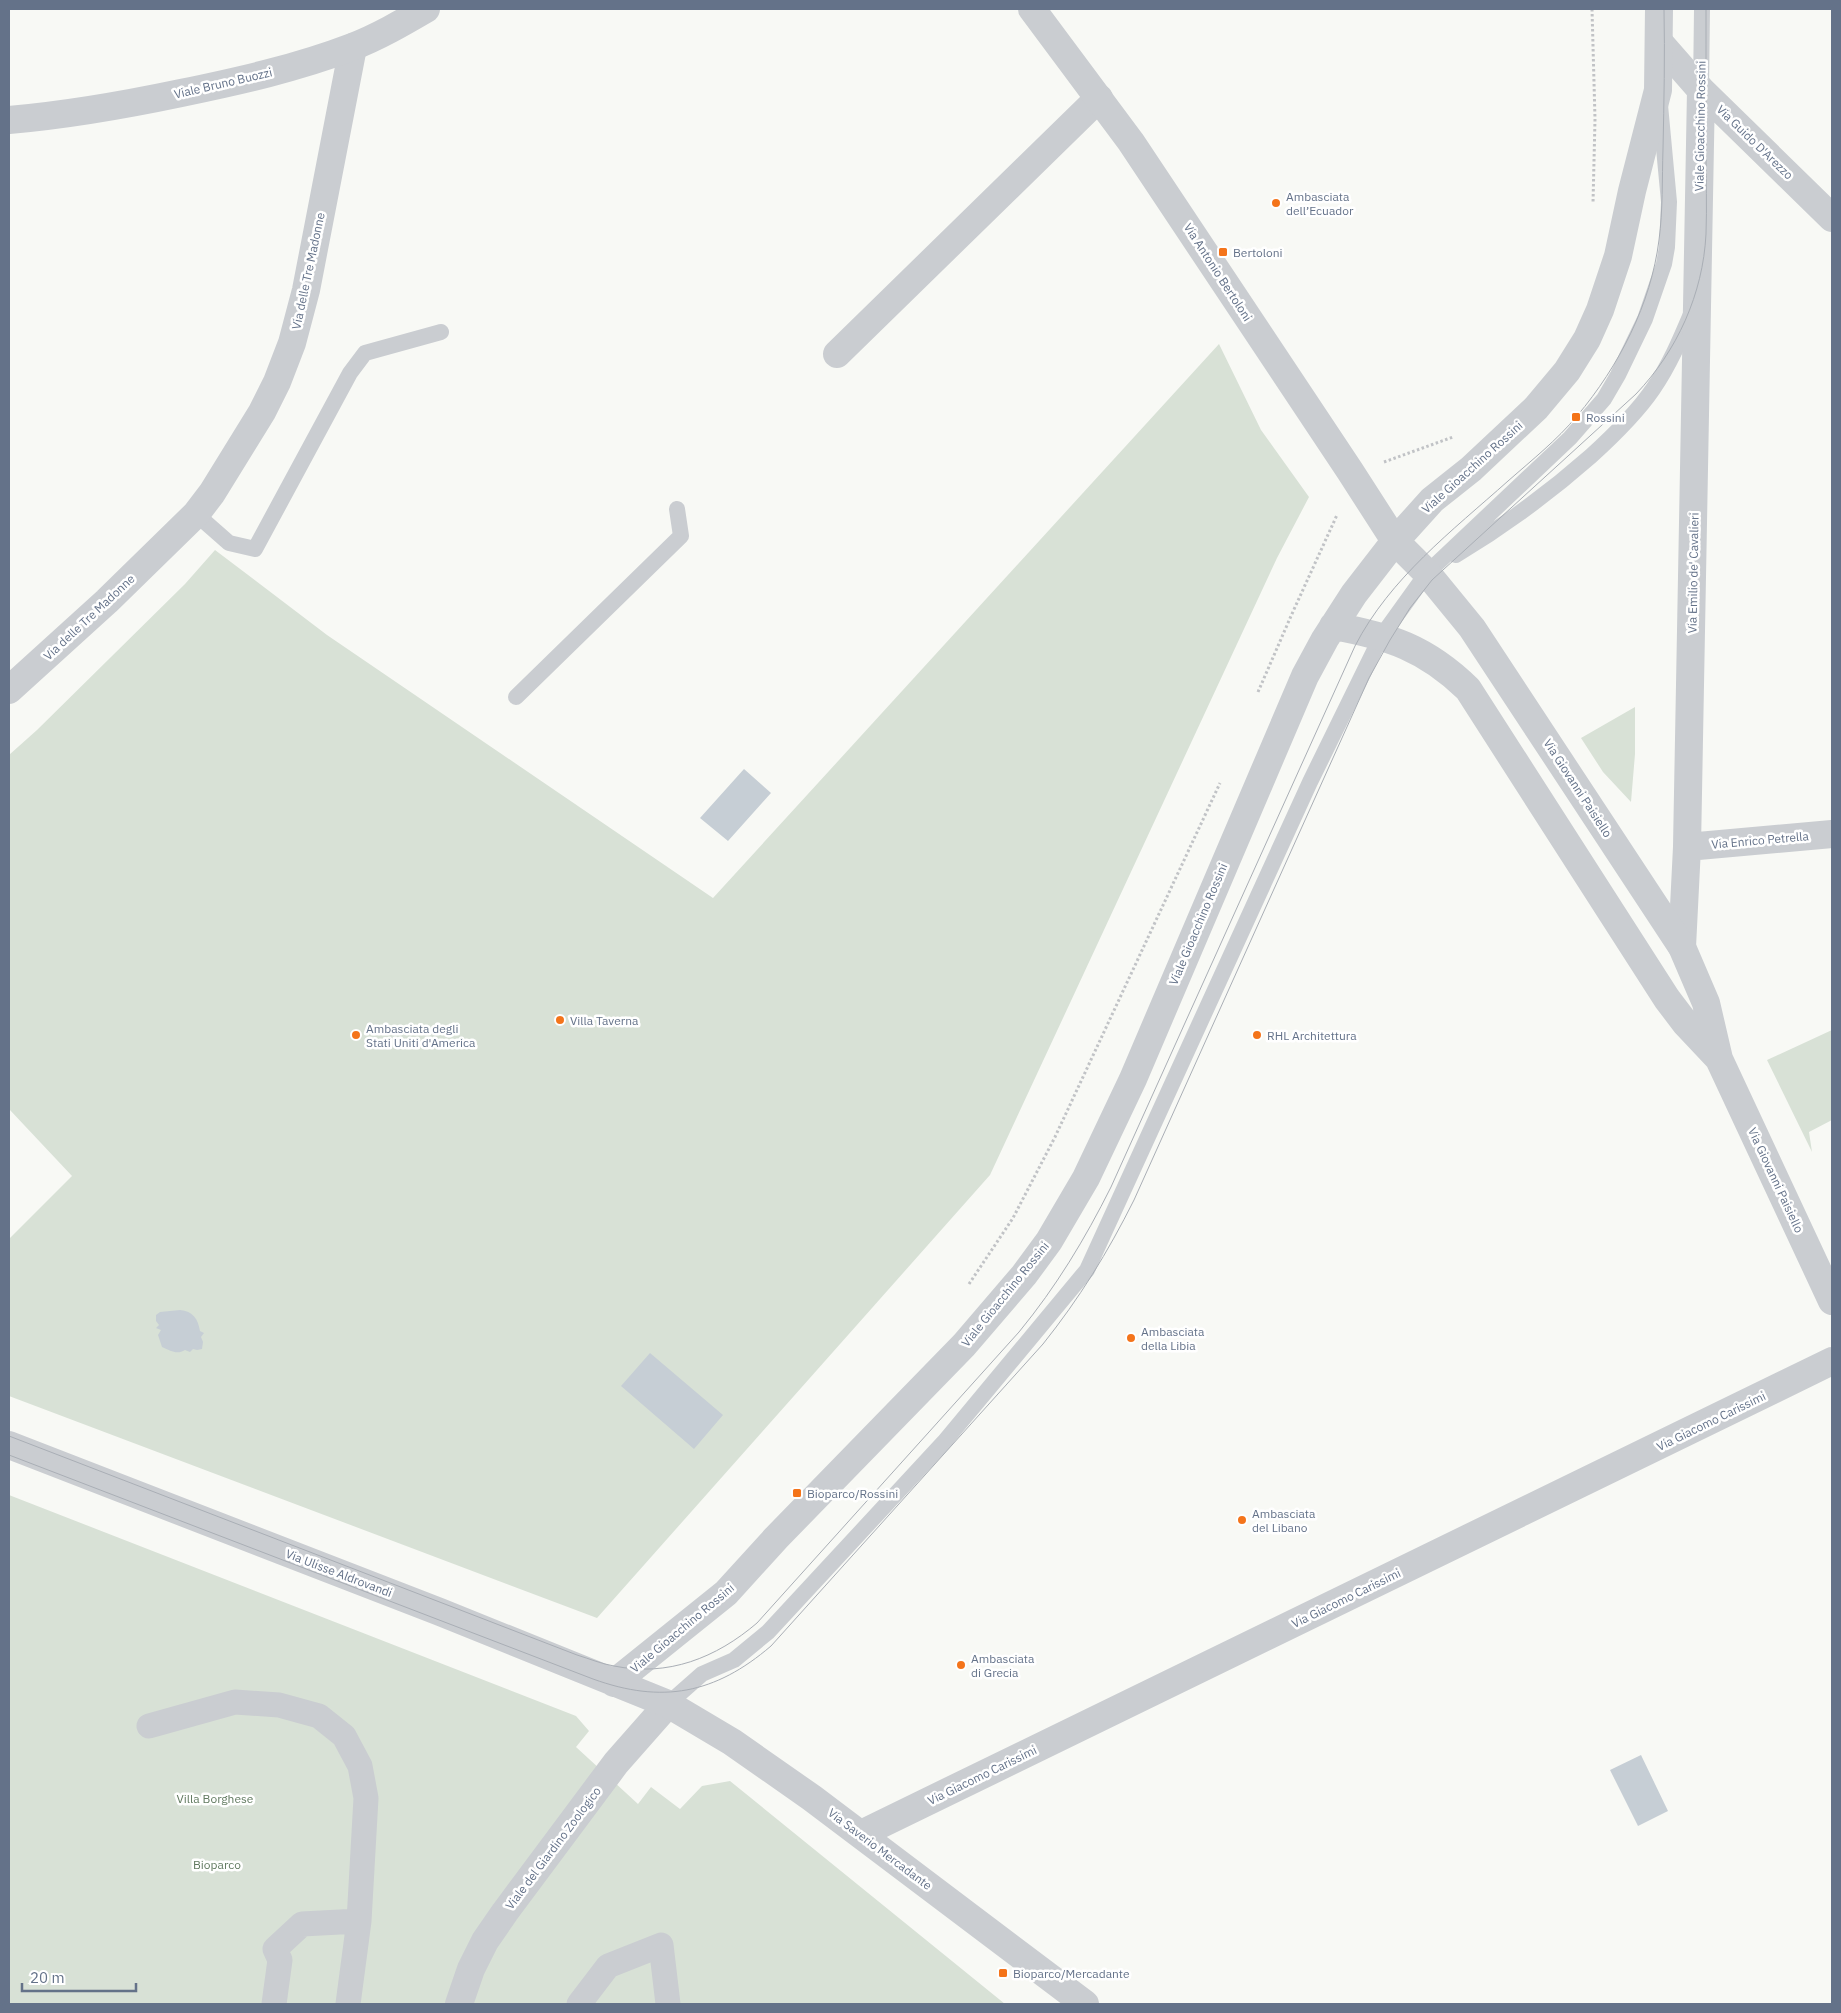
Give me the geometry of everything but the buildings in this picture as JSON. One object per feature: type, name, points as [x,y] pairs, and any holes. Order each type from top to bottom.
[{"type":"street","name":"Viale Bruno Buozzi","points":[[9,120],[127,104],[208,88],[293,66],[353,47],[376,37],[426,9]]},
{"type":"street","name":"Via Antonio Bertoloni","points":[[1032,9],[1131,142],[1395,541]]},
{"type":"street","name":"Viale Gioacchino Rossini","points":[[614,1684],[726,1593],[776,1538],[964,1345],[1024,1275],[1049,1241],[1086,1178],[1133,1079],[1305,676],[1333,626],[1354,594],[1395,541],[1432,500],[1457,481],[1519,425],[1567,371],[1579,352],[1600,310],[1618,256],[1632,191],[1658,90],[1659,9]]},
{"type":"street","name":"Via Guido D'Arezzo","points":[[1659,42],[1701,90],[1832,218]]},
{"type":"street","name":"Via delle Tre Madonne","points":[[9,690],[107,601],[196,514],[212,493],[254,426],[277,382],[292,343],[306,290],[353,47]]},
{"type":"street","name":"Viale Gioacchino Rossini","points":[[1698,300],[1701,90]]},
{"type":"street","points":[[836,354],[1099,98]]},
{"type":"street","name":"Via Emilio de' Cavalieri","points":[[1682,947],[1687,846],[1698,300]]},
{"type":"street","name":"Via Giovanni Paisiello","points":[[1395,541],[1427,574],[1472,628],[1682,947],[1706,1003],[1719,1059],[1832,1301]]},
{"type":"street","name":"Via Giovanni Paisiello","points":[[1333,626],[1381,636],[1416,650],[1441,664],[1468,689],[1662,991],[1686,1024],[1719,1059]]},
{"type":"street","name":"Via Enrico Petrella","points":[[1687,846],[1832,834]]},
{"type":"street","name":"Via Giacomo Carissimi","points":[[860,1834],[1832,1361]]},
{"type":"street","name":"Via Ulisse Aldrovandi","points":[[9,1445],[431,1608],[614,1684],[668,1704]]},
{"type":"street","points":[[149,1726],[235,1702],[279,1705],[319,1716],[344,1736],[360,1766],[366,1798],[359,1921],[348,2004]]},
{"type":"street","name":"Via Saverio Mercadante","points":[[668,1704],[732,1742],[860,1834],[1085,2004]]},
{"type":"street","name":"Viale del Giardino Zoologico","points":[[459,2004],[470,1969],[485,1941],[505,1912],[616,1763],[668,1704]]},
{"type":"street","points":[[274,2004],[280,1960],[275,1949],[302,1924],[359,1921]]},
{"type":"street","points":[[579,2004],[608,1966],[661,1945],[668,2004]]},
{"type":"lane","name":"Viale Gioacchino Rossini","points":[[1701,90],[1702,9]]},
{"type":"lane","name":"Viale Gioacchino Rossini","points":[[668,1704],[702,1674],[734,1660],[768,1632],[944,1442],[1087,1270],[1310,782],[1381,636],[1427,574],[1570,438],[1590,416],[1604,399],[1637,338],[1660,278],[1668,232],[1668,174],[1658,90]]},
{"type":"lane","name":"Viale Gioacchino Rossini","points":[[1427,574],[1521,513],[1567,478],[1615,434],[1653,389],[1672,356],[1698,300]]},
{"type":"lane","points":[[196,514],[229,543],[255,549],[350,373],[366,353],[441,332]]},
{"type":"lane","points":[[516,697],[681,536],[677,509]]},
{"type":"path","points":[[1592,9],[1595,119],[1592,205]]},
{"type":"path","points":[[1383,462],[1455,436]]},
{"type":"path","points":[[1256,698],[1294,607],[1337,515]]},
{"type":"path","points":[[966,1288],[1013,1218],[1055,1137],[1221,780]]},
{"type":"green space","points":[[1219,344],[1261,430],[1309,497],[1277,558],[990,1175],[597,1618],[9,1396],[9,1239],[72,1176],[9,1109],[9,755],[37,730],[185,584],[215,550],[327,635],[713,898]]},
{"type":"green space","points":[[1635,707],[1635,754],[1631,802],[1603,772],[1581,738]]},
{"type":"green space","points":[[1832,1030],[1832,1120],[1809,1132],[1812,1152],[1767,1060]]},
{"type":"green space","name":"Villa Borghese","points":[[9,1495],[576,1716],[589,1731],[576,1747],[638,1804],[651,1787],[680,1809],[702,1786],[730,1781],[1005,2004],[9,2004]]},
{"type":"shaded area","points":[[744,769],[771,793],[728,841],[700,818]]},
{"type":"shaded area","points":[[180,1310],[192,1314],[198,1323],[200,1331],[204,1333],[201,1337],[203,1342],[202,1349],[193,1349],[190,1352],[185,1350],[177,1352],[162,1347],[158,1335],[161,1330],[156,1328],[159,1325],[156,1321],[156,1315],[160,1312]]},
{"type":"shaded area","points":[[650,1353],[723,1415],[694,1449],[621,1386]]},
{"type":"shaded area","points":[[1641,1755],[1668,1811],[1638,1826],[1610,1770]]},
{"type":"tram line","points":[[9,1436],[577,1655],[605,1664],[634,1669],[653,1669],[690,1662],[725,1646],[757,1623],[1019,1332],[1069,1262],[1111,1187],[1355,646],[1369,621],[1404,577],[1444,537],[1544,450],[1569,425],[1592,397],[1619,355],[1641,311],[1655,264],[1659,240],[1662,194],[1664,9]]},
{"type":"tram line","points":[[9,1455],[618,1687],[642,1691],[665,1692],[687,1690],[729,1675],[771,1646],[1043,1344],[1069,1310],[1092,1275],[1134,1200],[1369,678],[1410,608],[1432,580],[1636,394],[1651,377],[1675,340],[1693,300],[1704,256],[1706,234],[1706,9]]},
{"type":"place","name":"Ambasciata dell’Ecuador","points":[[1276,203]]},
{"type":"place","name":"Bertoloni","points":[[1223,252]]},
{"type":"place","name":"Rossini","points":[[1576,417]]},
{"type":"place","name":"Villa Taverna","points":[[560,1020]]},
{"type":"place","name":"Ambasciata degli Stati Uniti d'America","points":[[356,1035]]},
{"type":"place","name":"RHL Architettura","points":[[1257,1035]]},
{"type":"place","name":"Ambasciata della Libia","points":[[1131,1338]]},
{"type":"place","name":"Bioparco/Rossini","points":[[797,1493]]},
{"type":"place","name":"Ambasciata del Libano","points":[[1242,1520]]},
{"type":"place","name":"Ambasciata di Grecia","points":[[961,1665]]},
{"type":"place","name":"Bioparco/Mercadante","points":[[1003,1973]]},
{"type":"park label","name":"Bioparco","points":[[217,1864]]}]
